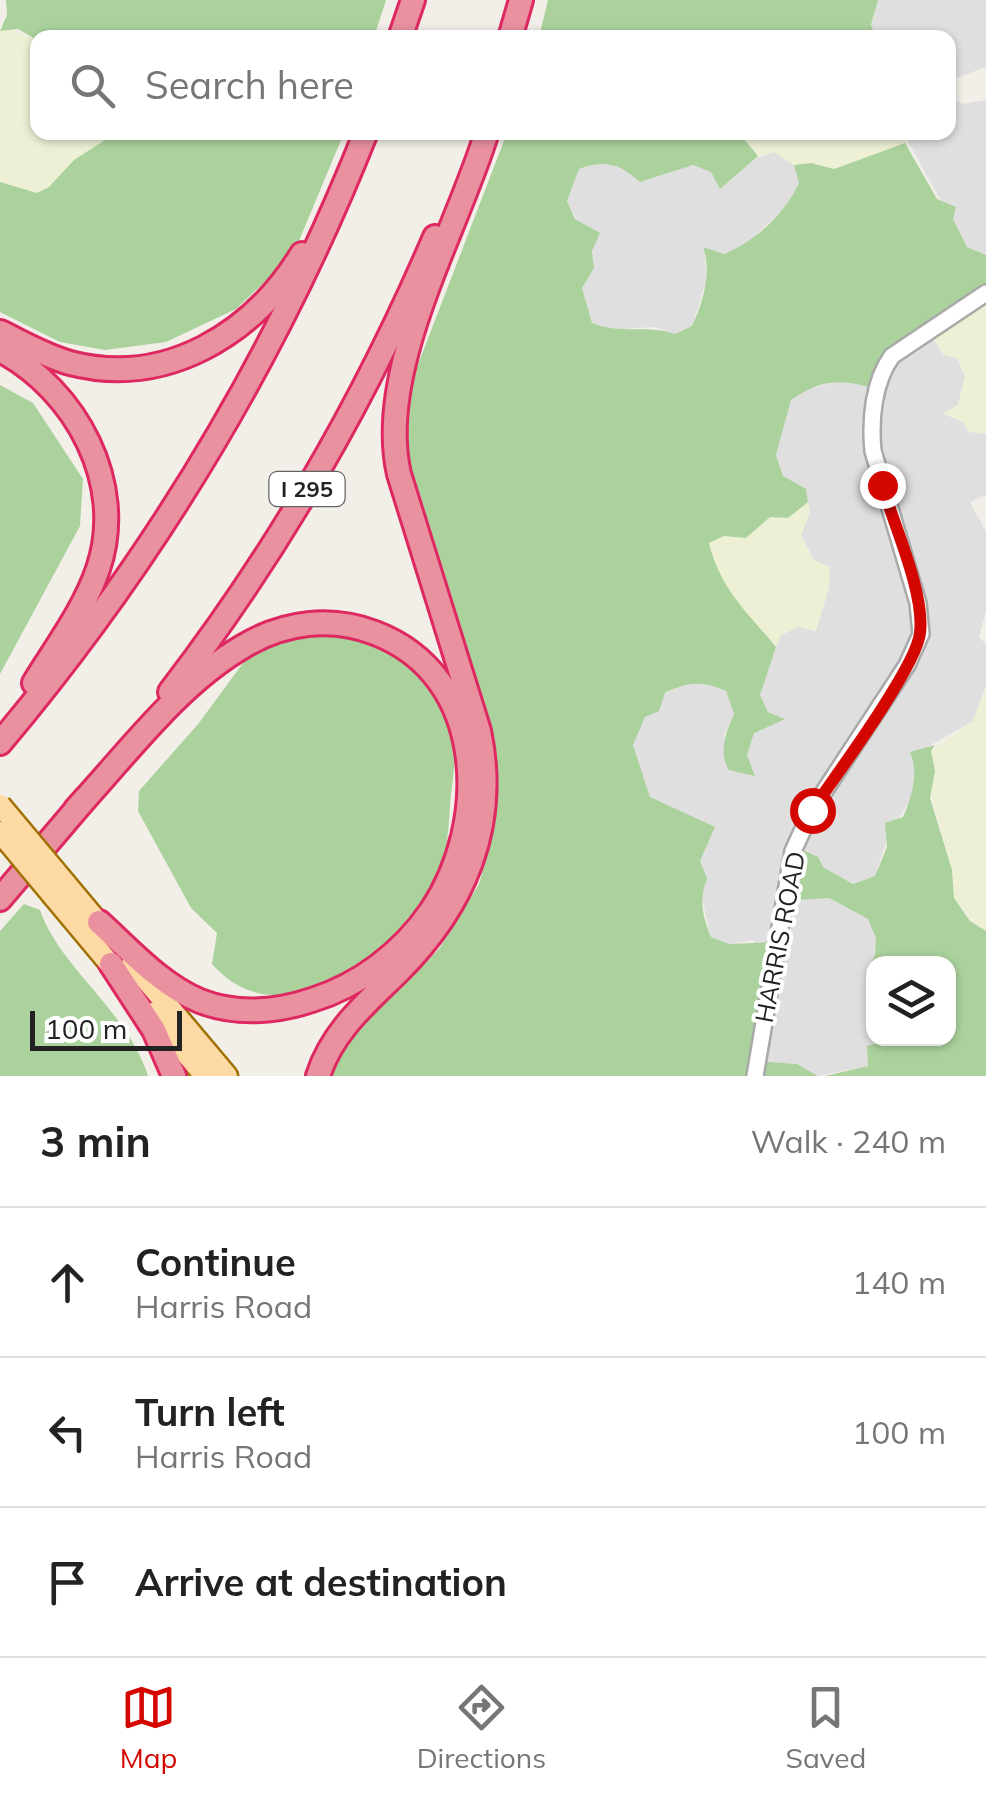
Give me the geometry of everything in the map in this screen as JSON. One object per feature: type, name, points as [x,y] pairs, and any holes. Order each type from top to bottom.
[{"type":"highway","points":[[403,30],[413,0]]},
{"type":"highway","points":[[0,740],[100,617],[184,494],[269,348],[363,140]]},
{"type":"highway","name":"I 295","points":[[0,891],[76,809],[203,648],[306,492],[402,310],[473,140]]},
{"type":"highway","points":[[318,1076],[344,1026],[445,919],[470,870],[482,830],[486,774],[480,731],[399,474],[393,420],[401,371],[484,140]]},
{"type":"highway","points":[[0,332],[45,354],[98,368],[144,368],[188,356],[226,336],[271,297],[348,178]]},
{"type":"highway","points":[[0,350],[38,375],[79,424],[97,466],[106,518],[102,558],[92,584],[0,740]]},
{"type":"highway","points":[[76,809],[218,663],[268,634],[305,624],[368,630],[414,655],[448,695],[467,747],[466,824],[444,888],[408,940],[346,986],[276,1008],[214,1006],[161,978],[99,922]]},
{"type":"highway","points":[[0,900],[54,834]]},
{"type":"highway","points":[[111,964],[162,1044],[174,1076]]},
{"type":"main road","points":[[0,805],[111,964],[205,1076]]},
{"type":"main road","points":[[0,832],[99,922],[228,1076]]},
{"type":"street","name":"HARRIS ROAD","points":[[755,1076],[793,851],[812,810],[907,665],[920,634],[918,603],[873,452],[871,434],[882,370],[892,356],[986,293]]},
{"type":"shaded area","points":[[878,0],[986,0],[986,67],[956,78],[956,30],[873,30]]},
{"type":"shaded area","points":[[956,100],[963,104],[986,100],[986,255],[967,247],[907,140],[956,140]]},
{"type":"shaded area","points":[[774,152],[794,165],[799,183],[792,201],[743,247],[724,254],[704,248],[707,279],[692,327],[675,334],[654,327],[609,330],[592,323],[582,288],[594,268],[592,251],[567,201],[579,169],[602,161],[631,172],[640,182],[693,165],[711,172],[720,188],[750,160]]},
{"type":"shaded area","points":[[926,332],[958,359],[965,377],[958,405],[944,413],[986,434],[986,495],[970,502],[986,532],[986,611],[979,637],[986,644],[986,686],[973,721],[922,750],[911,799],[889,833],[875,876],[853,884],[823,867],[815,899],[829,898],[868,919],[876,938],[874,956],[866,956],[868,1066],[818,1076],[797,1064],[757,1061],[754,940],[729,944],[711,937],[701,895],[707,878],[700,861],[706,842],[676,810],[650,797],[633,745],[645,717],[665,694],[687,682],[707,683],[726,691],[734,714],[724,735],[726,747],[747,755],[754,732],[783,718],[768,712],[760,695],[763,680],[781,635],[798,627],[815,630],[829,588],[801,535],[810,512],[806,490],[783,476],[776,455],[791,400],[805,390],[881,370]]},
{"type":"green space","points":[[6,0],[386,0],[376,30],[30,30],[30,36],[18,29],[0,31],[7,15]]},
{"type":"green space","points":[[548,0],[878,0],[873,30],[541,30]]},
{"type":"green space","points":[[6,27],[30,37],[30,140],[105,140],[74,160],[49,187],[37,193],[0,182],[0,31]]},
{"type":"green space","points":[[105,140],[341,140],[293,255],[236,309],[166,342],[105,350],[60,342],[0,312],[0,182],[37,193],[49,187],[74,160]]},
{"type":"green space","points":[[504,140],[745,140],[758,156],[720,189],[711,172],[693,165],[640,182],[612,165],[579,169],[567,201],[575,219],[600,233],[592,251],[594,268],[582,288],[592,323],[603,327],[675,334],[692,326],[705,287],[703,247],[724,254],[768,225],[799,183],[794,165],[811,163],[834,169],[905,143],[937,199],[956,207],[953,219],[967,247],[986,255],[986,291],[899,349],[877,390],[854,384],[823,384],[791,400],[776,455],[783,476],[806,489],[808,502],[788,518],[770,517],[746,538],[724,536],[709,543],[728,587],[776,647],[760,695],[768,712],[785,719],[754,733],[747,755],[755,776],[729,770],[724,749],[734,714],[726,691],[710,685],[689,684],[665,693],[659,711],[645,717],[633,745],[650,797],[715,827],[700,861],[707,878],[703,908],[711,937],[729,944],[776,942],[757,1061],[797,1064],[818,1076],[331,1076],[340,1047],[439,949],[479,884],[492,836],[498,788],[490,721],[408,456],[402,406]]},
{"type":"green space","points":[[745,140],[905,143],[829,170],[811,163],[794,165],[774,152],[758,156]]},
{"type":"green space","points":[[986,291],[986,434],[968,432],[963,421],[942,414],[958,405],[965,377],[958,359],[943,354],[928,331]]},
{"type":"green space","points":[[0,385],[33,403],[83,479],[80,526],[0,674]]},
{"type":"green space","points":[[808,502],[810,512],[801,535],[813,560],[830,567],[829,588],[816,631],[798,627],[781,635],[776,647],[741,611],[715,568],[709,543],[724,536],[746,538],[771,517],[788,518]]},
{"type":"green space","points":[[339,634],[376,647],[411,668],[439,697],[448,714],[455,749],[447,842],[443,861],[422,899],[371,955],[340,977],[306,991],[273,995],[241,987],[212,964],[217,933],[191,908],[138,811],[139,791],[199,723],[243,663],[262,647],[292,636]]},
{"type":"green space","points":[[986,686],[986,931],[981,931],[954,898],[952,870],[929,788],[935,771],[931,751],[973,721]]},
{"type":"green space","points":[[935,745],[931,751],[935,771],[930,798],[952,870],[954,898],[970,921],[986,931],[986,1076],[825,1076],[868,1066],[867,1046],[956,1046],[956,956],[874,956],[876,938],[868,919],[829,898],[784,901],[796,847],[818,857],[823,867],[853,884],[875,876],[887,847],[885,823],[903,817],[912,793],[914,768],[910,752]]},
{"type":"green space","points":[[24,904],[40,910],[62,951],[125,1030],[148,1076],[0,1076],[0,931]]},
{"type":"route","points":[[812,810],[918,645],[918,603],[882,485]]}]
